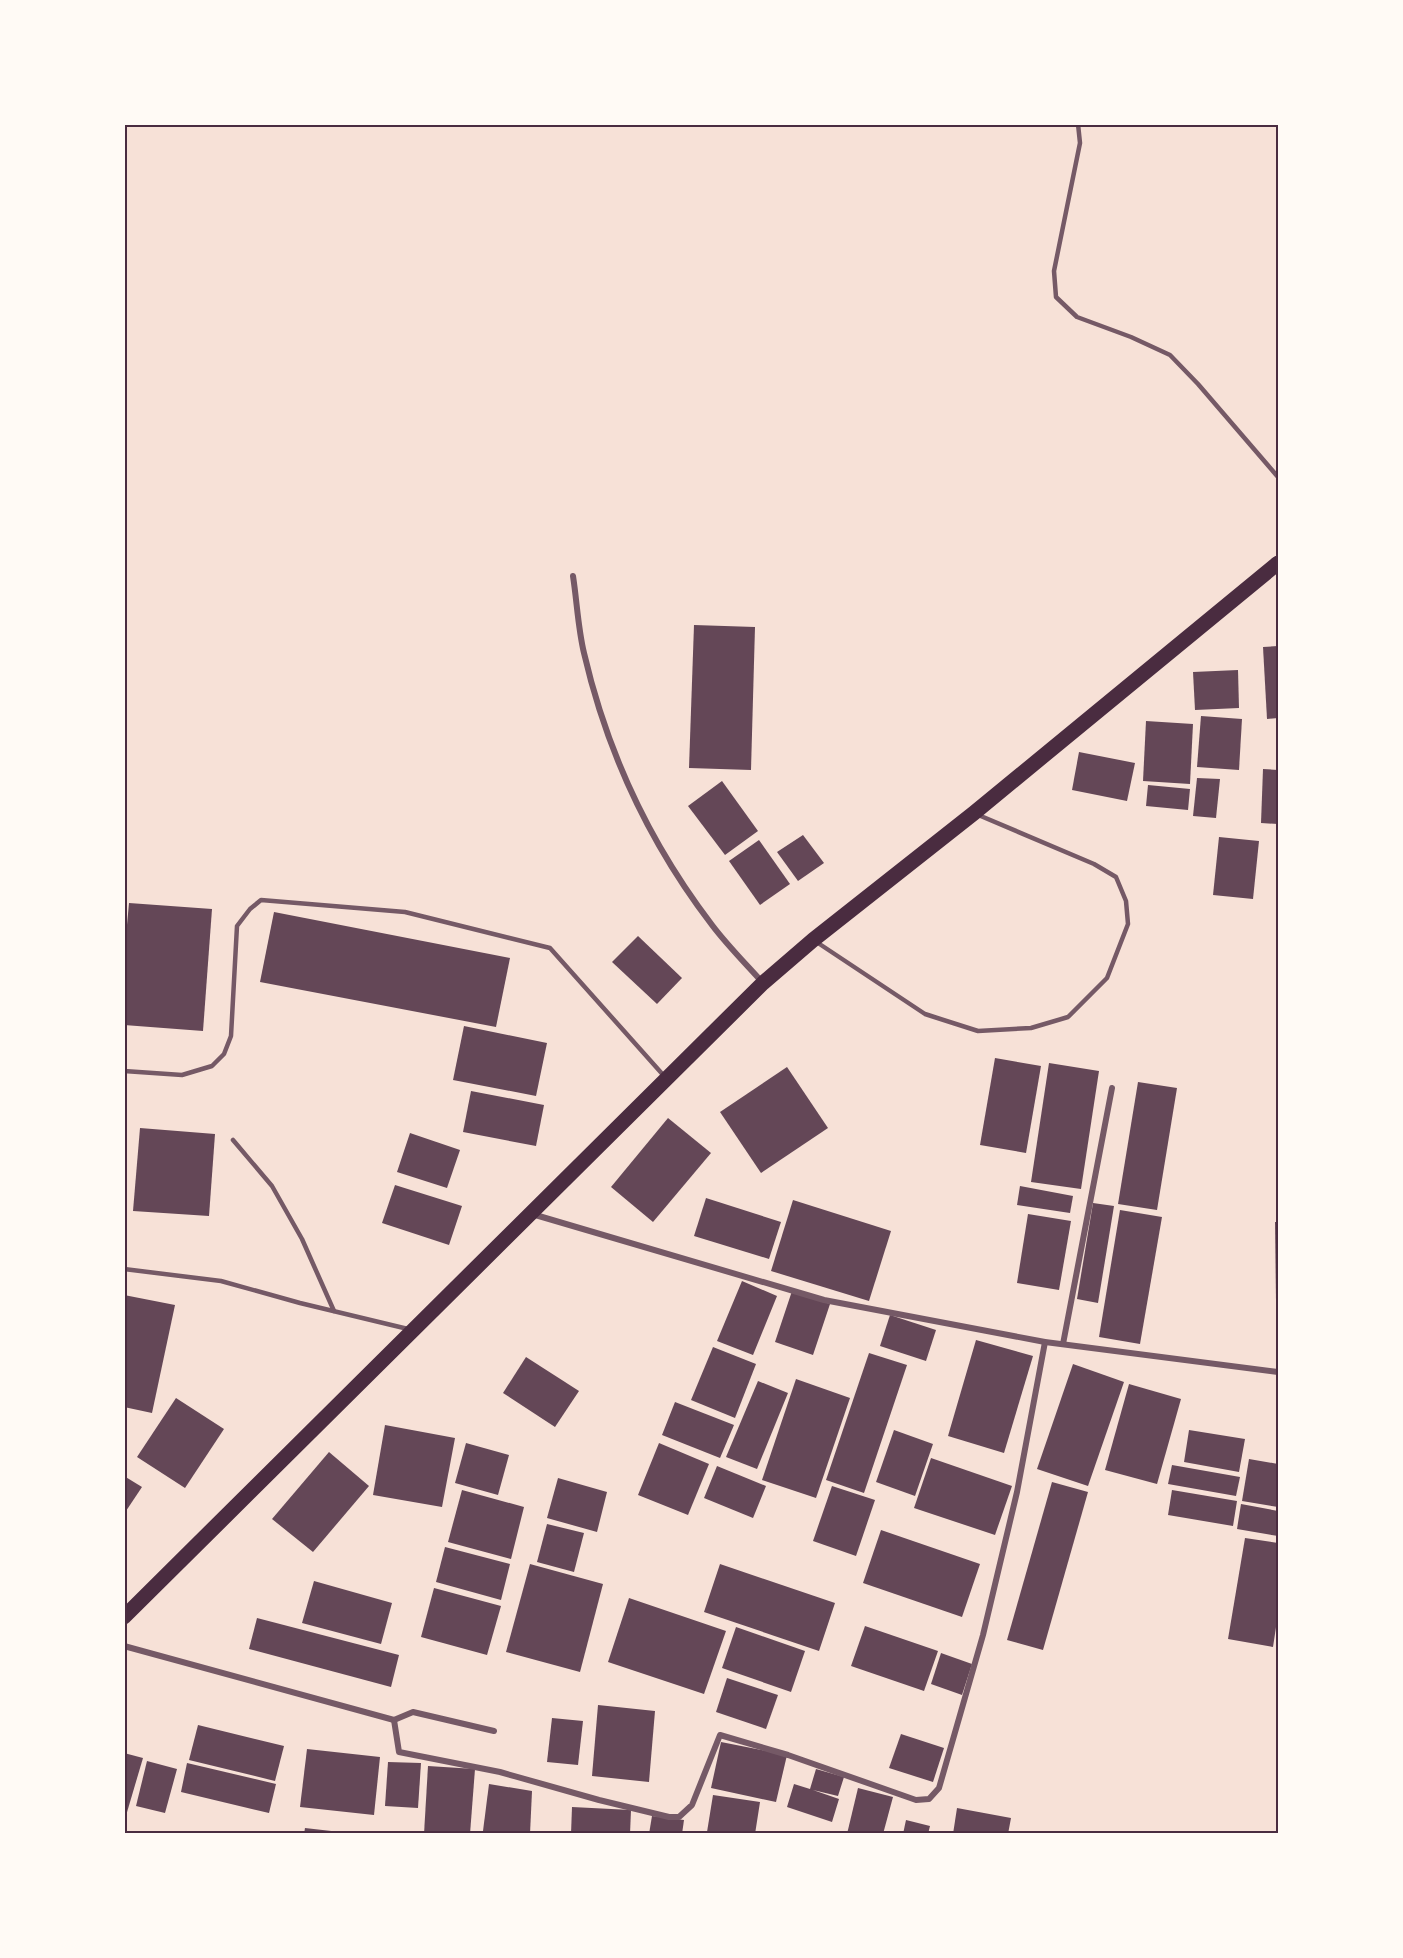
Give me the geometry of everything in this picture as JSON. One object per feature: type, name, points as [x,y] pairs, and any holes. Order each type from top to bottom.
[{"type":"main road","points":[[124,1617],[764,983],[813,940],[974,813],[1278,563]]},
{"type":"street","points":[[573,576],[584,651],[592,683],[604,725],[632,796],[669,864],[712,926],[764,983]]},
{"type":"street","points":[[1063,1344],[1112,1088]]},
{"type":"street","points":[[531,1214],[824,1300],[1044,1342],[1278,1372]]},
{"type":"street","points":[[394,1720],[399,1752],[500,1772],[669,1817],[679,1817],[692,1805],[720,1736],[788,1755],[909,1798],[916,1800],[929,1798],[939,1788],[983,1635],[1017,1492],[1044,1342]]},
{"type":"street","points":[[124,1646],[394,1720],[413,1712],[494,1731]]},
{"type":"lane","points":[[1078,124],[1080,142],[1054,271],[1056,297],[1077,317],[1131,337],[1170,356],[1198,384],[1278,477]]},
{"type":"lane","points":[[813,940],[925,1014],[978,1031],[1031,1028],[1068,1017],[1107,978],[1128,924],[1126,901],[1116,877],[1094,864],[974,813]]},
{"type":"lane","points":[[124,1071],[182,1076],[212,1066],[224,1054],[231,1036],[237,926],[250,909],[261,900],[405,912],[550,948],[667,1079]]},
{"type":"lane","points":[[233,1140],[272,1186],[302,1239],[334,1311]]},
{"type":"lane","points":[[124,1269],[221,1281],[414,1330]]},
{"type":"building","points":[[694,625],[755,627],[751,770],[689,768]]},
{"type":"building","points":[[1278,646],[1278,718],[1267,719],[1263,647]]},
{"type":"building","points":[[1238,670],[1239,708],[1195,710],[1193,672]]},
{"type":"building","points":[[1201,716],[1242,719],[1239,770],[1197,767]]},
{"type":"building","points":[[1146,721],[1193,724],[1190,784],[1143,781]]},
{"type":"building","points":[[1079,752],[1135,763],[1127,801],[1072,790]]},
{"type":"building","points":[[1263,769],[1278,770],[1278,824],[1261,823]]},
{"type":"building","points":[[1197,778],[1220,779],[1216,818],[1193,816]]},
{"type":"building","points":[[722,781],[758,831],[725,855],[688,806]]},
{"type":"building","points":[[1148,785],[1190,789],[1188,810],[1146,806]]},
{"type":"building","points":[[803,835],[824,863],[798,881],[777,852]]},
{"type":"building","points":[[1219,837],[1259,841],[1253,899],[1213,895]]},
{"type":"building","points":[[759,840],[790,884],[760,905],[729,861]]},
{"type":"building","points":[[129,903],[212,909],[203,1031],[124,1025],[124,958]]},
{"type":"building","points":[[274,912],[510,958],[496,1027],[260,982]]},
{"type":"building","points":[[638,936],[682,978],[657,1004],[612,962]]},
{"type":"building","points":[[464,1026],[547,1043],[536,1096],[453,1080]]},
{"type":"building","points":[[995,1058],[1041,1066],[1026,1153],[980,1145]]},
{"type":"building","points":[[1049,1063],[1099,1071],[1081,1189],[1031,1182]]},
{"type":"building","points":[[787,1067],[828,1128],[761,1173],[720,1112]]},
{"type":"building","points":[[1138,1082],[1177,1088],[1157,1210],[1118,1204]]},
{"type":"building","points":[[471,1091],[544,1105],[536,1146],[463,1132]]},
{"type":"building","points":[[668,1118],[711,1153],[653,1222],[611,1187]]},
{"type":"building","points":[[140,1128],[215,1134],[209,1216],[133,1211]]},
{"type":"building","points":[[410,1133],[460,1150],[447,1188],[397,1172]]},
{"type":"building","points":[[395,1185],[462,1206],[449,1245],[382,1223]]},
{"type":"building","points":[[1020,1186],[1073,1196],[1070,1213],[1017,1205]]},
{"type":"building","points":[[706,1198],[781,1222],[769,1259],[694,1236]]},
{"type":"building","points":[[793,1200],[891,1231],[869,1301],[771,1271]]},
{"type":"building","points":[[1093,1203],[1114,1206],[1098,1303],[1077,1299]]},
{"type":"building","points":[[1120,1210],[1162,1217],[1140,1344],[1099,1337]]},
{"type":"building","points":[[1028,1214],[1071,1221],[1059,1290],[1017,1283]]},
{"type":"building","points":[[1275,1222],[1278,1222],[1278,1300],[1276,1300]]},
{"type":"building","points":[[742,1281],[777,1296],[753,1355],[717,1341]]},
{"type":"building","points":[[792,1291],[830,1304],[813,1355],[775,1342]]},
{"type":"building","points":[[124,1295],[175,1305],[152,1413],[124,1407]]},
{"type":"building","points":[[890,1315],[936,1330],[926,1361],[880,1346]]},
{"type":"building","points":[[976,1340],[1033,1356],[1004,1453],[948,1436]]},
{"type":"building","points":[[713,1347],[756,1364],[735,1418],[691,1400]]},
{"type":"building","points":[[869,1353],[907,1365],[864,1493],[826,1480]]},
{"type":"building","points":[[526,1357],[579,1391],[555,1427],[503,1393]]},
{"type":"building","points":[[1073,1364],[1124,1382],[1088,1486],[1037,1469]]},
{"type":"building","points":[[796,1379],[850,1398],[816,1498],[762,1480]]},
{"type":"building","points":[[758,1381],[788,1393],[757,1469],[726,1457]]},
{"type":"building","points":[[1129,1384],[1181,1399],[1157,1484],[1105,1470]]},
{"type":"building","points":[[176,1398],[224,1429],[185,1488],[137,1457]]},
{"type":"building","points":[[675,1402],[734,1425],[720,1458],[662,1435]]},
{"type":"building","points":[[385,1425],[455,1438],[442,1507],[373,1495]]},
{"type":"building","points":[[894,1430],[933,1444],[915,1496],[876,1482]]},
{"type":"building","points":[[1189,1430],[1245,1439],[1239,1472],[1184,1462]]},
{"type":"building","points":[[466,1443],[509,1455],[498,1495],[455,1483]]},
{"type":"building","points":[[659,1443],[709,1464],[688,1515],[638,1495]]},
{"type":"building","points":[[329,1452],[369,1486],[313,1552],[272,1519]]},
{"type":"building","points":[[931,1458],[1012,1486],[995,1535],[914,1508]]},
{"type":"building","points":[[1249,1459],[1278,1464],[1278,1507],[1242,1501]]},
{"type":"building","points":[[1172,1465],[1240,1477],[1236,1496],[1168,1484]]},
{"type":"building","points":[[717,1466],[766,1486],[753,1518],[704,1498]]},
{"type":"building","points":[[124,1476],[142,1487],[124,1514]]},
{"type":"building","points":[[558,1478],[607,1492],[597,1532],[547,1518]]},
{"type":"building","points":[[1052,1482],[1088,1492],[1043,1650],[1007,1640]]},
{"type":"building","points":[[832,1486],[875,1500],[856,1556],[813,1541]]},
{"type":"building","points":[[462,1490],[524,1507],[511,1559],[448,1542]]},
{"type":"building","points":[[1172,1490],[1237,1501],[1233,1526],[1168,1515]]},
{"type":"building","points":[[1241,1504],[1278,1511],[1278,1536],[1237,1529]]},
{"type":"building","points":[[547,1524],[584,1533],[574,1572],[537,1562]]},
{"type":"building","points":[[881,1530],[980,1564],[962,1617],[863,1583]]},
{"type":"building","points":[[1245,1538],[1278,1543],[1278,1614],[1273,1647],[1228,1639]]},
{"type":"building","points":[[445,1547],[510,1564],[501,1600],[436,1582]]},
{"type":"building","points":[[530,1564],[603,1584],[580,1672],[506,1652]]},
{"type":"building","points":[[720,1564],[835,1603],[819,1651],[704,1612]]},
{"type":"building","points":[[314,1581],[392,1603],[381,1644],[302,1623]]},
{"type":"building","points":[[434,1588],[501,1606],[487,1655],[421,1637]]},
{"type":"building","points":[[629,1598],[726,1631],[704,1694],[608,1662]]},
{"type":"building","points":[[257,1618],[399,1655],[391,1687],[249,1649]]},
{"type":"building","points":[[865,1626],[938,1651],[924,1691],[851,1666]]},
{"type":"building","points":[[736,1627],[805,1651],[791,1692],[722,1668]]},
{"type":"building","points":[[941,1653],[972,1664],[962,1695],[931,1684]]},
{"type":"building","points":[[727,1678],[778,1695],[766,1729],[716,1712]]},
{"type":"building","points":[[598,1705],[655,1711],[649,1782],[592,1776]]},
{"type":"building","points":[[552,1718],[583,1721],[578,1765],[547,1762]]},
{"type":"building","points":[[198,1725],[284,1746],[275,1781],[189,1760]]},
{"type":"building","points":[[901,1734],[944,1748],[933,1782],[889,1768]]},
{"type":"building","points":[[721,1742],[787,1755],[776,1802],[711,1788]]},
{"type":"building","points":[[307,1749],[380,1757],[374,1815],[300,1807]]},
{"type":"building","points":[[124,1753],[143,1758],[125,1819],[124,1819]]},
{"type":"building","points":[[147,1761],[177,1769],[165,1813],[136,1806]]},
{"type":"building","points":[[388,1762],[421,1763],[418,1808],[385,1806]]},
{"type":"building","points":[[187,1763],[276,1784],[269,1813],[181,1792]]},
{"type":"building","points":[[428,1766],[475,1769],[470,1834],[424,1834]]},
{"type":"building","points":[[816,1769],[844,1777],[838,1796],[813,1790],[839,1799],[832,1822],[787,1807],[794,1784],[810,1789]]},
{"type":"building","points":[[489,1784],[532,1791],[530,1834],[483,1831]]},
{"type":"building","points":[[858,1788],[893,1797],[883,1834],[847,1834]]},
{"type":"building","points":[[713,1795],[760,1802],[755,1834],[707,1832]]},
{"type":"building","points":[[572,1807],[631,1810],[630,1834],[571,1834]]},
{"type":"building","points":[[957,1808],[1011,1818],[1008,1834],[953,1834]]},
{"type":"building","points":[[652,1816],[684,1820],[682,1834],[649,1834]]},
{"type":"building","points":[[906,1820],[930,1826],[928,1834],[903,1834]]},
{"type":"building","points":[[305,1828],[340,1832],[340,1834],[304,1834]]}]
